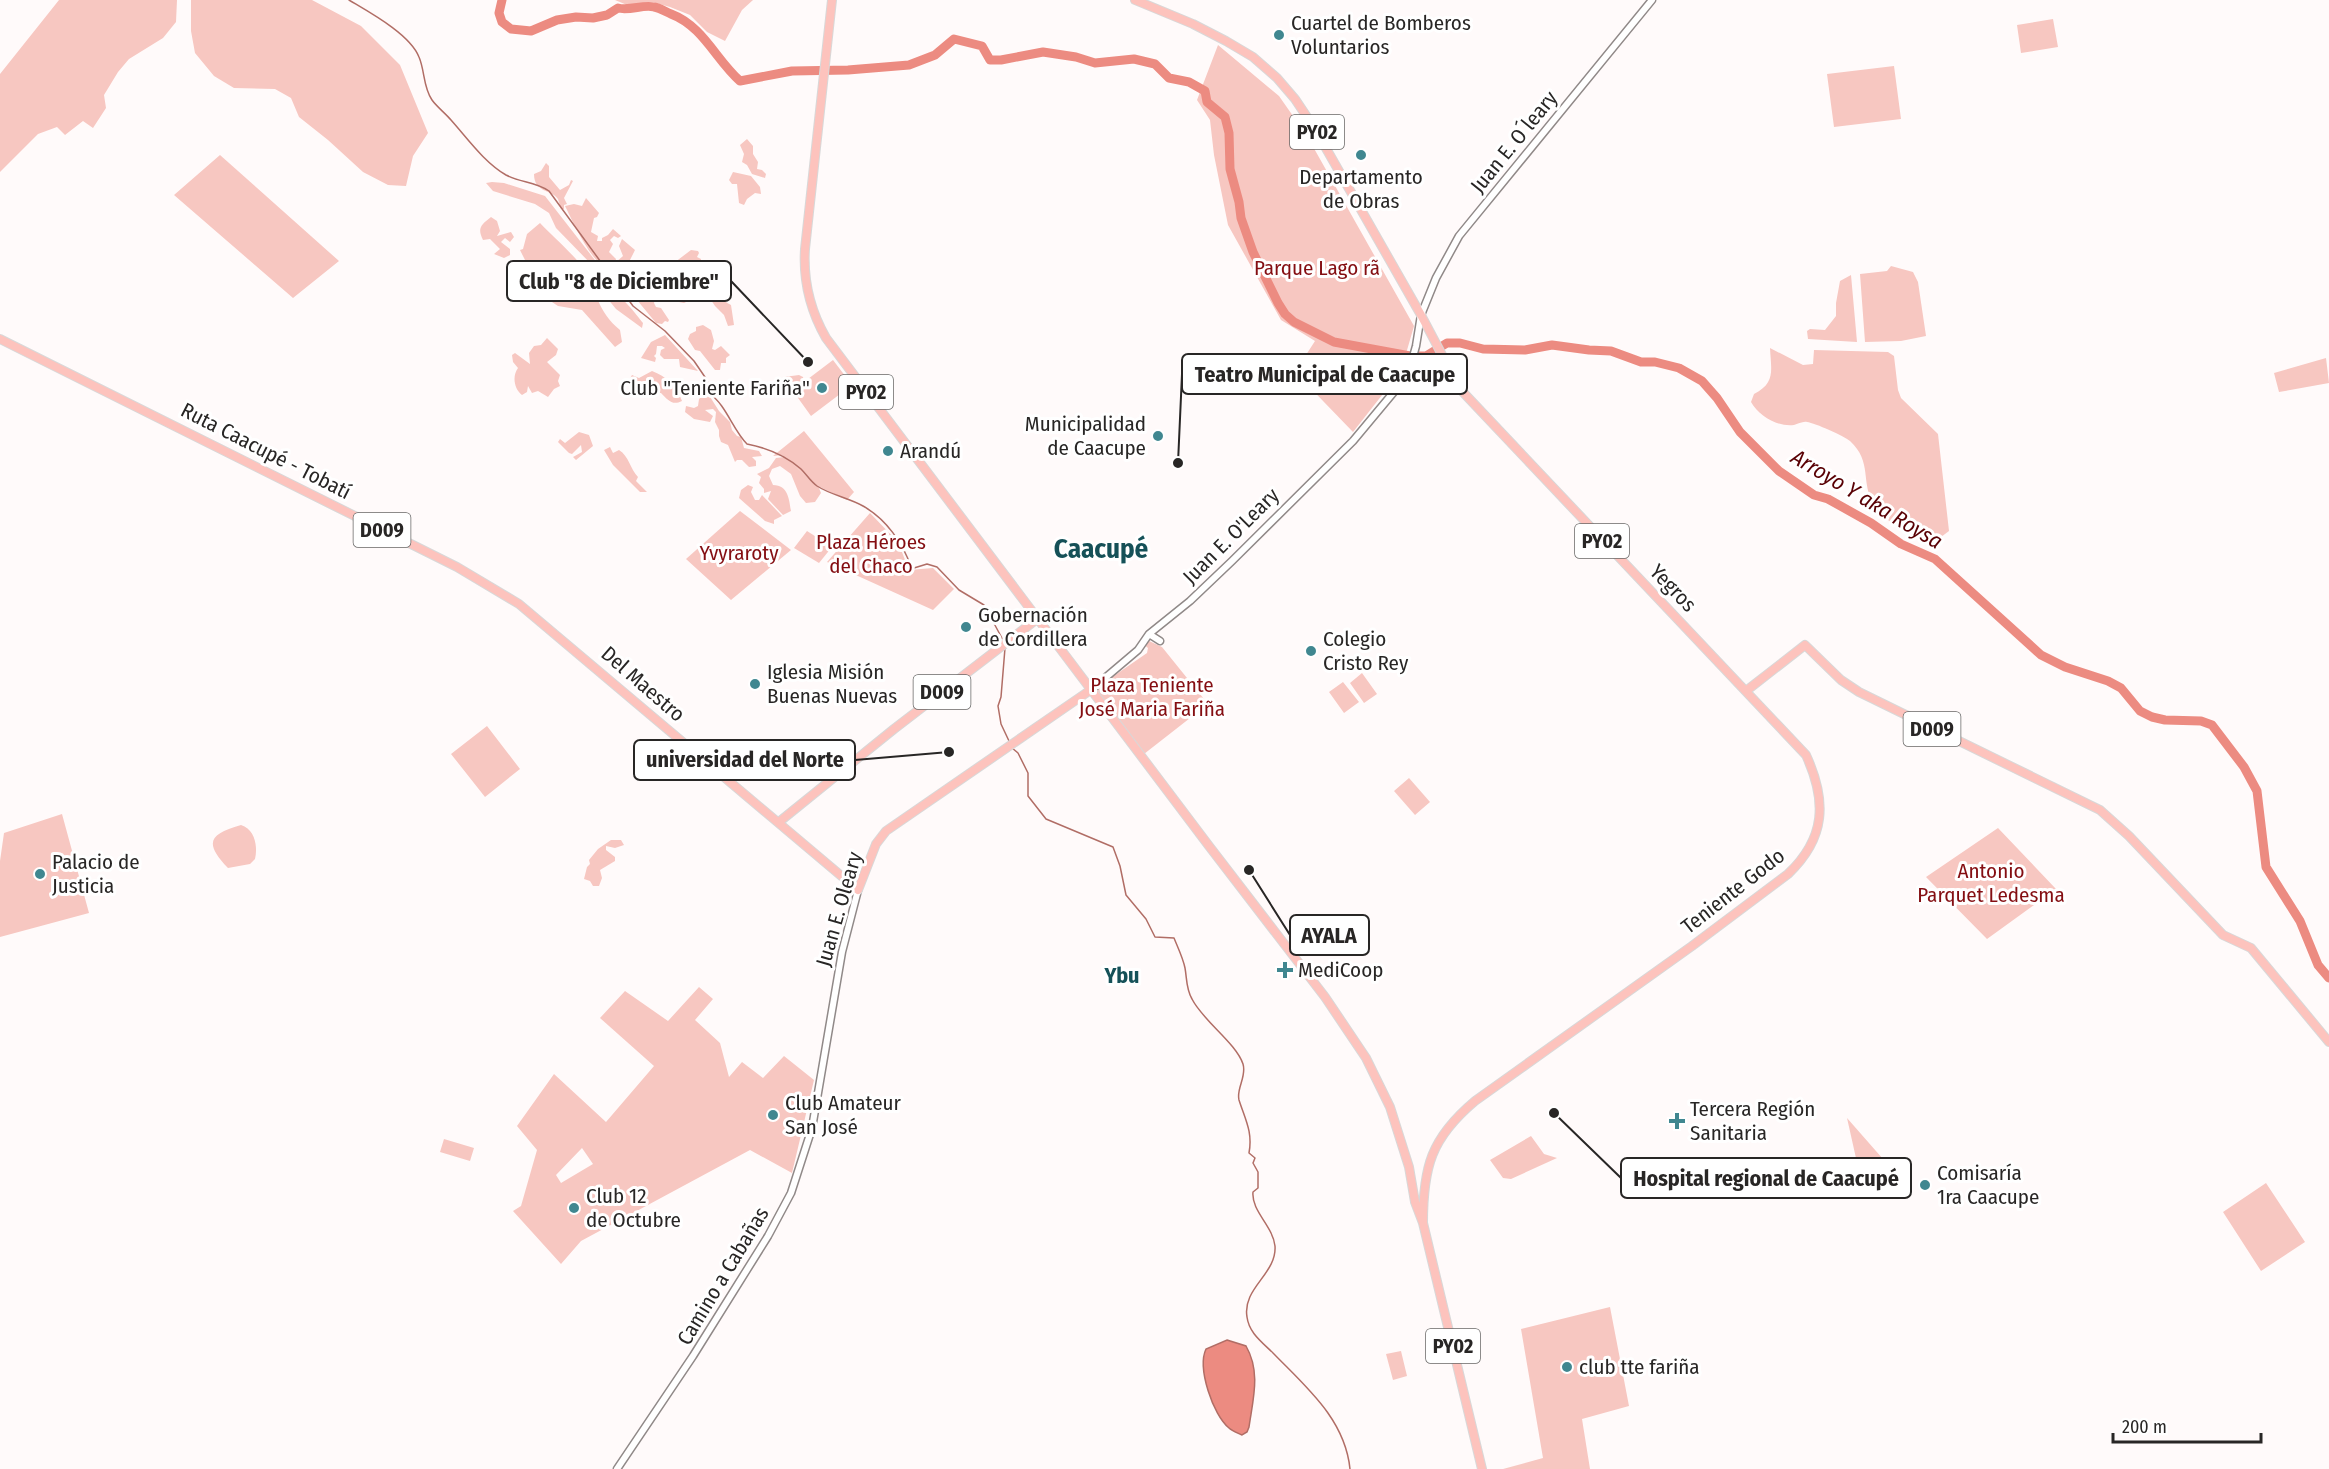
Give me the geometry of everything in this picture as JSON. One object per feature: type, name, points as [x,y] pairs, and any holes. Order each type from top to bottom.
[{"type":"main road","name":"PY02","points":[[832,0],[809,196],[804,261],[806,285],[817,322],[826,338],[1037,619],[1326,997],[1376,1076],[1390,1107],[1402,1143],[1415,1202],[1424,1223],[1482,1469]]},
{"type":"main road","name":"PY02","points":[[1135,0],[1226,40],[1253,57],[1277,78],[1308,118],[1421,315]]},
{"type":"main road","name":"Yegros","points":[[1421,315],[1452,377],[1469,400],[1806,755]]},
{"type":"main road","name":"Ruta Caacupé - Tobatí","points":[[0,339],[453,565],[513,600]]},
{"type":"main road","points":[[1408,375],[1439,370],[1452,377]]},
{"type":"main road","name":"Del Maestro","points":[[513,600],[552,629],[858,890]]},
{"type":"main road","name":"D009","points":[[779,822],[894,729],[1037,619]]},
{"type":"main road","name":"D009","points":[[1746,691],[1805,645],[1841,680],[1859,692],[2100,810],[2129,836],[2223,935],[2251,948],[2329,1042]]},
{"type":"main road","name":"Juan E. O'Leary","points":[[1015,741],[1092,689]]},
{"type":"main road","name":"Juan E. Oleary","points":[[858,890],[876,844],[886,831],[1015,741]]},
{"type":"main road","name":"Teniente Godo","points":[[1429,1162],[1443,1133],[1475,1101],[1772,886],[1800,862],[1814,840],[1820,816],[1818,788],[1806,755]]},
{"type":"main road","points":[[1402,1143],[1412,1166],[1419,1167],[1429,1162]]},
{"type":"main road","name":"PY02","points":[[1424,1223],[1426,1173],[1429,1162]]},
{"type":"street","name":"Juan E. O´leary","points":[[1421,315],[1436,278],[1459,236],[1652,0]]},
{"type":"street","name":"Juan E. O'Leary","points":[[1092,689],[1138,650],[1149,634],[1190,601],[1353,441],[1408,375],[1421,315]]},
{"type":"street","points":[[1149,634],[1160,641]]},
{"type":"street","name":"Juan E. Oleary","points":[[821,1084],[842,952],[858,890]]},
{"type":"street","name":"Camino a Cabañas","points":[[617,1469],[693,1356],[780,1214],[791,1193],[806,1151],[821,1084]]},
{"type":"green space","points":[[59,0],[177,0],[176,22],[163,38],[129,59],[118,72],[104,95],[106,108],[93,128],[83,121],[65,135],[57,127],[38,134],[0,172],[0,74]]},
{"type":"green space","points":[[191,0],[312,0],[361,26],[400,65],[428,133],[413,156],[406,186],[388,185],[363,172],[299,117],[291,98],[275,89],[234,88],[214,76],[195,53],[191,31]]},
{"type":"green space","points":[[615,0],[753,0],[742,10],[725,41],[707,32],[690,15],[670,7],[652,2],[627,5]]},
{"type":"green space","points":[[2053,19],[2058,47],[2021,53],[2017,25]]},
{"type":"green space","name":"Parque Lago rã","points":[[1218,45],[1279,96],[1307,136],[1414,326],[1401,371],[1353,432],[1295,372],[1315,341],[1281,320],[1228,225],[1214,155],[1210,120],[1197,100]]},
{"type":"green space","points":[[1894,66],[1901,119],[1834,127],[1827,74]]},
{"type":"green space","points":[[747,139],[753,146],[753,154],[758,162],[757,169],[766,174],[765,178],[752,174],[747,165],[742,162],[744,154],[740,145]]},
{"type":"green space","points":[[220,155],[339,261],[293,298],[174,195]]},
{"type":"green space","points":[[546,163],[549,166],[549,177],[560,190],[569,185],[571,180],[573,181],[564,198],[567,204],[564,205],[564,209],[561,209],[555,196],[540,188],[535,180],[534,174],[541,171]]},
{"type":"green space","points":[[733,172],[751,176],[760,187],[761,194],[755,193],[747,199],[744,205],[739,203],[737,184],[732,184],[729,180]]},
{"type":"green space","points":[[486,183],[504,183],[545,196],[605,273],[610,292],[619,296],[632,310],[643,323],[642,328],[616,309],[607,298],[592,265],[556,228],[549,213],[535,204],[493,191]]},
{"type":"green space","points":[[586,198],[599,213],[594,218],[591,232],[598,236],[597,241],[602,241],[602,238],[613,229],[621,236],[618,238],[614,236],[610,240],[613,244],[609,252],[616,259],[615,263],[607,268],[595,259],[577,231],[565,206],[574,204],[582,206]]},
{"type":"green space","points":[[491,217],[497,221],[500,231],[497,236],[511,232],[514,237],[510,242],[505,238],[501,242],[510,249],[510,255],[504,258],[494,254],[500,249],[490,239],[483,240],[481,236],[481,227]]},
{"type":"green space","points":[[540,223],[585,271],[602,309],[620,330],[622,342],[615,347],[582,310],[558,306],[543,296],[520,250],[523,249],[527,234]]},
{"type":"green space","points":[[622,239],[635,250],[630,260],[626,262],[623,272],[629,279],[629,286],[622,284],[612,272],[615,263],[623,256],[619,246]]},
{"type":"green space","points":[[691,250],[698,251],[697,257],[701,259],[701,263],[694,263],[692,268],[684,270],[679,279],[667,283],[662,272]]},
{"type":"green space","points":[[1891,266],[1913,272],[1918,282],[1926,336],[1901,341],[1865,342],[1860,274],[1887,271]]},
{"type":"green space","points":[[1851,275],[1857,342],[1808,339],[1807,331],[1810,329],[1825,330],[1836,316],[1840,281]]},
{"type":"green space","points":[[686,277],[701,291],[698,296],[684,303],[679,302],[676,297],[680,286],[686,287],[684,281]]},
{"type":"green space","points":[[707,278],[712,280],[709,287],[731,305],[734,325],[728,326],[724,315],[705,291],[708,288],[703,289],[701,284]]},
{"type":"green space","points":[[636,285],[642,290],[652,288],[656,293],[654,303],[656,307],[661,308],[668,322],[656,323],[633,294],[633,286]]},
{"type":"green space","points":[[703,325],[711,330],[714,341],[712,349],[715,350],[721,346],[730,355],[726,358],[726,363],[721,363],[720,370],[715,370],[700,351],[695,350],[688,339],[690,334],[696,331],[696,327]]},
{"type":"green space","points":[[665,335],[698,371],[680,367],[679,359],[664,359],[660,355],[661,350],[665,348],[662,346],[657,346],[655,362],[641,358],[651,342]]},
{"type":"green space","points":[[547,338],[558,349],[556,355],[547,362],[560,375],[558,381],[560,386],[554,389],[548,397],[538,391],[532,393],[528,386],[527,392],[522,395],[516,386],[515,375],[518,368],[513,362],[512,355],[515,353],[530,364],[529,353],[534,346],[541,345]]},
{"type":"green space","points":[[1770,348],[1803,365],[1813,364],[1814,350],[1888,352],[1894,356],[1901,398],[1938,434],[1949,531],[1929,546],[1906,533],[1885,517],[1874,504],[1861,457],[1850,441],[1811,423],[1781,424],[1759,412],[1751,402],[1754,394],[1766,385],[1771,375]]},
{"type":"green space","points":[[2326,358],[2329,383],[2279,392],[2274,373]]},
{"type":"green space","name":"Club \"Teniente Fariña\"","points":[[833,360],[852,385],[811,416],[793,391],[791,384],[783,380],[784,377],[799,375],[803,377],[804,382]]},
{"type":"green space","points":[[652,371],[670,383],[682,401],[673,403],[661,393],[656,393],[629,380],[632,375],[639,378]]},
{"type":"green space","points":[[707,392],[719,411],[730,422],[732,430],[741,437],[744,448],[759,451],[762,456],[752,457],[756,461],[756,466],[749,467],[742,460],[735,462],[728,445],[721,442],[715,422],[716,412],[713,409],[705,410],[713,416],[710,422],[694,419],[685,412],[686,406],[694,408],[698,406],[699,399]]},
{"type":"green space","points":[[804,431],[854,492],[847,500],[816,485],[788,460],[819,488],[821,493],[815,502],[806,503],[800,496],[791,474],[780,466],[772,469],[769,476],[773,485],[782,488],[789,498],[791,511],[783,515],[768,499],[771,491],[764,493],[759,483],[761,477],[757,474],[769,468],[776,458],[784,457],[782,455],[773,456]]},
{"type":"green space","points":[[579,432],[589,435],[593,446],[576,460],[573,457],[582,452],[581,445],[572,454],[558,442],[560,439],[565,443]]},
{"type":"green space","points":[[610,447],[613,453],[619,450],[625,456],[638,477],[636,481],[647,492],[640,492],[613,465],[604,450]]},
{"type":"green space","points":[[748,485],[753,487],[751,492],[755,500],[759,500],[762,495],[782,516],[774,520],[774,524],[765,521],[739,498],[741,490]]},
{"type":"green space","name":"Yvyraroty","points":[[740,511],[791,550],[731,600],[686,559]]},
{"type":"green space","name":"Plaza Héroes del Chaco","points":[[870,513],[898,542],[909,570],[933,568],[954,589],[933,610],[827,562]]},
{"type":"green space","points":[[807,531],[832,547],[819,563],[794,548]]},
{"type":"green space","name":"Plaza Teniente José Maria Fariña","points":[[1147,640],[1162,647],[1208,704],[1144,754],[1095,689],[1147,653],[1148,648],[1143,644]]},
{"type":"green space","points":[[1362,673],[1377,694],[1364,703],[1350,683]]},
{"type":"green space","points":[[1343,682],[1359,702],[1344,713],[1329,692]]},
{"type":"green space","points":[[487,726],[520,769],[485,797],[451,754]]},
{"type":"green space","points":[[1409,778],[1430,802],[1415,815],[1394,791]]},
{"type":"green space","points":[[62,814],[89,913],[0,937],[0,861],[4,833]]},
{"type":"green space","points":[[241,825],[250,830],[252,834],[256,849],[255,859],[250,864],[228,868],[215,852],[214,840],[222,832]]},
{"type":"green space","name":"Antonio Parquet Ledesma","points":[[1998,828],[2056,889],[1987,939],[1926,877]]},
{"type":"green space","points":[[611,840],[621,840],[624,845],[615,848],[606,846],[606,850],[615,857],[615,861],[600,870],[602,878],[599,886],[593,886],[590,881],[584,879],[590,864],[589,860],[598,849]]},
{"type":"green space","points":[[699,987],[713,999],[695,1020],[720,1043],[729,1077],[742,1062],[763,1078],[784,1056],[814,1080],[792,1173],[750,1150],[581,1241],[561,1264],[513,1211],[521,1206],[537,1150],[517,1126],[554,1074],[606,1122],[654,1066],[600,1018],[625,991],[668,1021]],"holes":[[[582,1148],[593,1164],[561,1183],[556,1175]]]},
{"type":"green space","points":[[1847,1118],[1883,1159],[1860,1176]]},
{"type":"green space","points":[[1531,1136],[1544,1154],[1557,1158],[1511,1179],[1503,1178],[1490,1160]]},
{"type":"green space","points":[[444,1139],[474,1148],[470,1161],[440,1152]]},
{"type":"green space","points":[[2266,1183],[2305,1242],[2261,1271],[2223,1212]]},
{"type":"green space","points":[[1610,1307],[1629,1406],[1582,1419],[1590,1469],[1503,1469],[1543,1458],[1521,1329]]},
{"type":"green space","points":[[1401,1351],[1407,1376],[1393,1380],[1386,1354]]},
{"type":"shaded area","points":[[1227,1340],[1246,1346],[1251,1356],[1255,1376],[1249,1427],[1242,1435],[1230,1429],[1217,1413],[1205,1379],[1206,1349]]},
{"type":"waterway","points":[[349,0],[388,24],[414,48],[432,100],[483,157],[506,175],[549,191],[633,306],[665,331],[694,361],[707,380],[710,394],[721,404],[747,444],[782,456],[801,469],[817,486],[871,511],[893,532],[911,567],[927,564],[937,567],[959,590],[984,605],[1003,640]]},
{"type":"waterway","name":"Arroyo Y aka Roysa","points":[[502,0],[499,13],[502,22],[511,29],[531,31],[557,20],[576,17],[593,18],[607,15],[618,8],[650,6],[658,8],[682,19],[701,35],[740,81],[792,71],[848,70],[909,65],[935,55],[954,39],[982,46],[990,60],[1043,52],[1076,57],[1095,63],[1134,59],[1155,64],[1169,78],[1189,82],[1205,91],[1207,102],[1225,117],[1229,133],[1230,169],[1241,218],[1253,252],[1278,303],[1294,322],[1334,342],[1410,356],[1426,356],[1447,343],[1460,343],[1483,349],[1525,350],[1552,345],[1611,351],[1641,362],[1655,362],[1679,368],[1702,381],[1717,398],[1740,432],[1779,471],[1814,495],[1828,499],[1871,523],[1901,544],[1935,559],[2041,655],[2065,667],[2108,681],[2121,688],[2140,711],[2152,717],[2165,720],[2201,721],[2212,725],[2244,767],[2257,791],[2266,867],[2300,921],[2318,965],[2329,978]]},
{"type":"waterway","points":[[1005,648],[1001,697],[998,706],[1001,724],[1009,741]]},
{"type":"waterway","points":[[1012,748],[1018,753],[1028,773],[1028,796],[1046,819],[1113,847],[1126,895],[1146,919],[1155,937],[1174,938],[1184,964],[1192,999],[1234,1048],[1243,1064],[1244,1073],[1238,1096],[1249,1132],[1249,1153],[1255,1158],[1253,1163],[1258,1172],[1258,1188],[1253,1192],[1253,1199],[1275,1246],[1271,1265],[1250,1298],[1247,1307],[1248,1323],[1257,1337],[1311,1391],[1332,1419],[1347,1451],[1350,1469]]},
{"type":"place","name":"Cuartel de Bomberos Voluntarios","points":[[1279,35]]},
{"type":"place","name":"Departamento de Obras","points":[[1361,155]]},
{"type":"place","name":"Club \"8 de Diciembre\"","points":[[808,362]]},
{"type":"place","name":"Club \"Teniente Fariña\"","points":[[822,388]]},
{"type":"place","name":"Municipalidad de Caacupe","points":[[1158,436]]},
{"type":"place","name":"Arandú","points":[[888,451]]},
{"type":"place","name":"Teatro Municipal de Caacupe","points":[[1178,463]]},
{"type":"place","name":"Gobernación de Cordillera","points":[[966,627]]},
{"type":"place","name":"Colegio Cristo Rey","points":[[1311,651]]},
{"type":"place","name":"Iglesia Misión Buenas Nuevas","points":[[755,684]]},
{"type":"place","name":"universidad del Norte","points":[[949,752]]},
{"type":"place","name":"AYALA","points":[[1249,870]]},
{"type":"place","name":"Palacio de Justicia","points":[[40,874]]},
{"type":"place","name":"MediCoop","points":[[1285,970]]},
{"type":"place","name":"Hospital regional de Caacupé","points":[[1554,1113]]},
{"type":"place","name":"Club Amateur San José","points":[[773,1115]]},
{"type":"place","name":"Tercera Región Sanitaria","points":[[1677,1121]]},
{"type":"place","name":"Comisaría 1ra Caacupe","points":[[1925,1185]]},
{"type":"place","name":"Club 12 de Octubre","points":[[574,1208]]},
{"type":"place","name":"club tte fariña","points":[[1567,1367]]},
{"type":"district","name":"Caacupé","points":[[1101,549]]},
{"type":"district","name":"Ybu","points":[[1122,975]]}]
